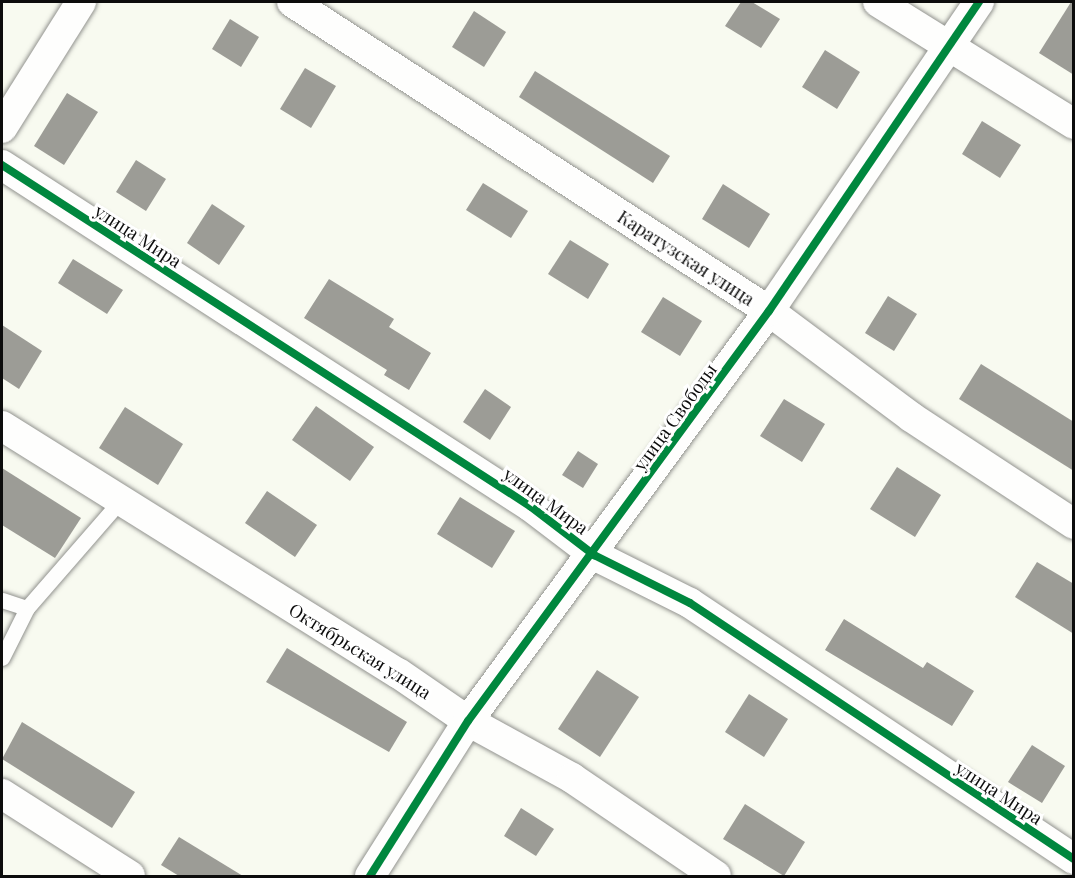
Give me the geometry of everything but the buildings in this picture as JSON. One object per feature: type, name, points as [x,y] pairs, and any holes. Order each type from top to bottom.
[{"type":"street","points":[[2,128],[81,2]]},
{"type":"street","name":"Каратузская улица","points":[[292,2],[769,312],[911,417],[1074,524]]},
{"type":"street","points":[[878,2],[951,45],[1074,124]]},
{"type":"street","name":"улица Свободы","points":[[370,876],[468,721],[594,555],[769,312],[980,2]]},
{"type":"street","name":"улица Мира","points":[[2,165],[530,506],[594,555],[690,603],[1074,859]]},
{"type":"street","name":"Октябрьская улица","points":[[2,426],[119,502],[398,673],[468,721],[572,778],[716,876]]},
{"type":"street","points":[[2,794],[130,876]]},
{"type":"lane","points":[[2,658],[27,608],[119,502]]},
{"type":"lane","points":[[2,600],[27,608]]},
{"type":"cycle path","points":[[370,876],[468,721],[769,311],[979,2]]},
{"type":"cycle path","points":[[2,165],[530,506],[594,555],[690,603],[1074,859]]}]
